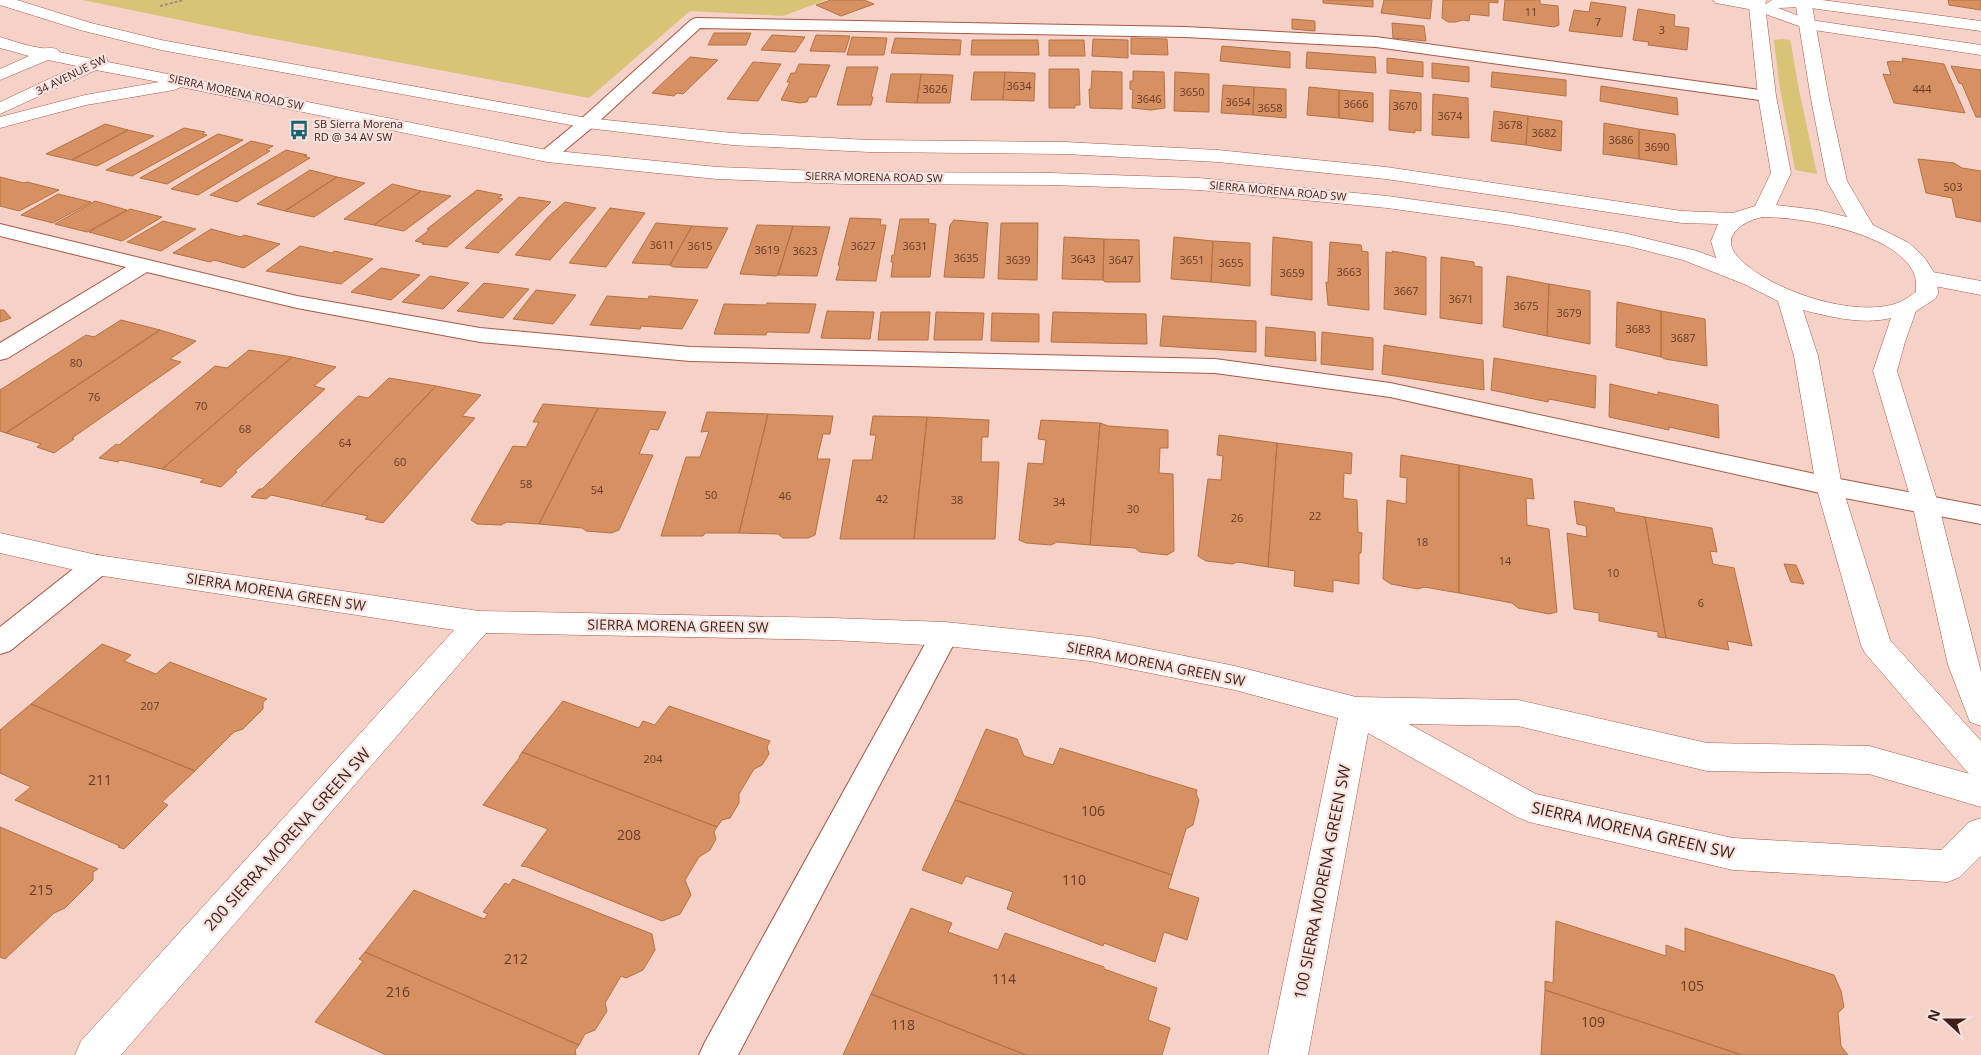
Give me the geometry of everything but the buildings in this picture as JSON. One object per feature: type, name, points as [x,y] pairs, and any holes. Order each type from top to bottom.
[{"type":"street","points":[[1,0],[103,31],[141,40],[588,123],[732,139],[869,146],[1065,148],[1218,156],[1386,173],[1682,217],[1736,219]]},
{"type":"street","points":[[1721,0],[1758,3],[1803,1],[1981,26]]},
{"type":"street","points":[[1803,1],[1837,181],[1866,230]]},
{"type":"street","points":[[1758,3],[1806,24],[1981,50]]},
{"type":"street","points":[[1758,3],[1767,96],[1781,173],[1763,211]]},
{"type":"street","name":"34 AVENUE SW","points":[[0,75],[103,31]]},
{"type":"street","name":"34 AVENUE SW","points":[[0,109],[141,40]]},
{"type":"street","name":"SIERRA MORENA ROAD SW","points":[[0,42],[19,49],[547,156],[718,173],[846,178],[1050,178],[1199,184],[1388,202],[1512,219],[1628,240],[1690,255],[1750,279]]},
{"type":"street","points":[[0,123],[85,100],[189,83]]},
{"type":"street","points":[[1763,211],[1802,212],[1845,222],[1866,230],[1903,250],[1917,262],[1927,278],[1926,294],[1918,302],[1906,309],[1890,313],[1847,312],[1807,304],[1750,279],[1729,261],[1721,244],[1723,230],[1728,223],[1763,211]]},
{"type":"street","points":[[1927,278],[1981,288]]},
{"type":"street","points":[[1788,297],[1806,356],[1829,486],[1876,645],[1981,764]]},
{"type":"street","points":[[1906,309],[1893,342],[1885,371],[1925,503],[1964,665],[1981,713]]},
{"type":"street","name":"SIERRA MORENA GREEN SW","points":[[0,543],[98,565],[479,622],[832,629],[945,634],[1090,649],[1235,678],[1356,710],[1518,713],[1707,757],[1869,760],[1981,792]]},
{"type":"street","name":"200 SIERRA MORENA GREEN SW","points":[[95,1055],[479,622]]},
{"type":"street","name":"SIERRA MORENA GREEN SW","points":[[1356,710],[1529,807],[1733,854],[1948,866],[1981,833]]},
{"type":"street","name":"100 SIERRA MORENA GREEN SW","points":[[1288,1055],[1356,710]]},
{"type":"lane","points":[[547,156],[588,123],[696,23],[1185,32],[1376,42],[1767,96]]},
{"type":"lane","points":[[0,230],[297,302],[480,335],[690,354],[1225,368],[1390,390],[1829,486],[1981,515]]},
{"type":"lane","points":[[0,353],[143,265]]},
{"type":"lane","points":[[0,643],[98,565]]},
{"type":"lane","points":[[718,1055],[945,634]]},
{"type":"shaded area","points":[[83,0],[826,0],[783,16],[690,11],[589,98],[252,35]]},
{"type":"shaded area","points":[[1774,40],[1790,40],[1817,174],[1795,170],[1779,82]]},
{"type":"place","name":"SB Sierra Morena RD @ 34 AV SW","points":[[299,130]]}]
